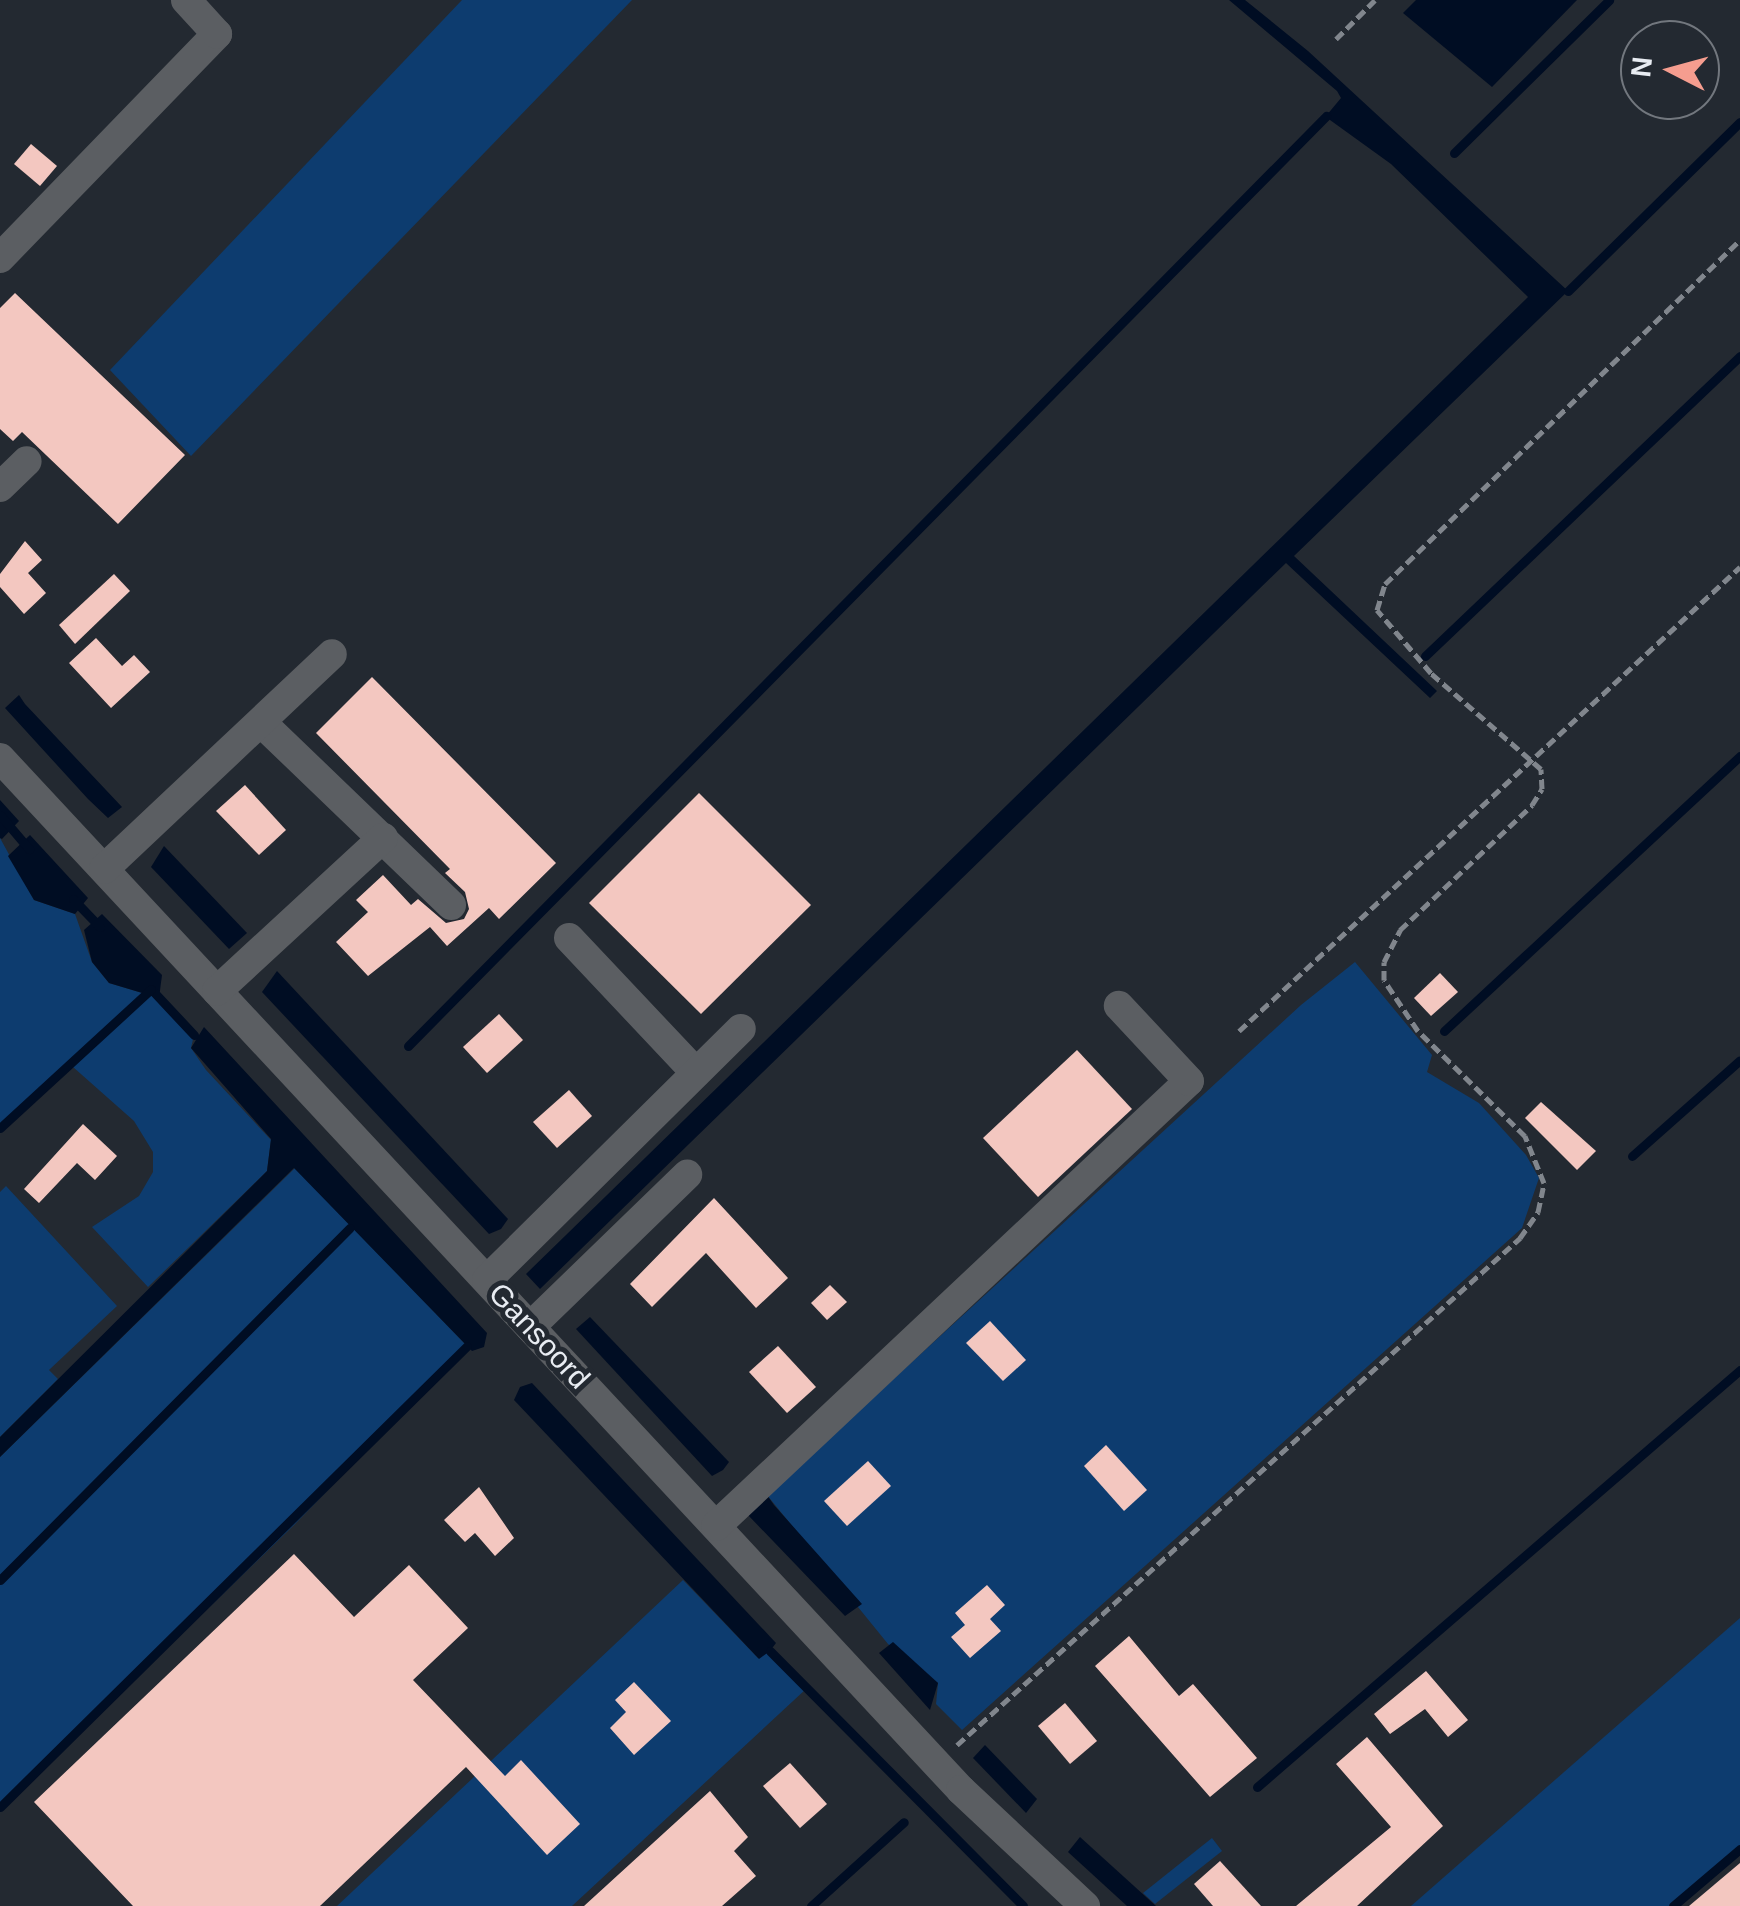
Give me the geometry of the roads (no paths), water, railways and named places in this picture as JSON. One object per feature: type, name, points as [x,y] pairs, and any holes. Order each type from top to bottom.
[{"type":"street","points":[[0,258],[217,34],[186,0]]},
{"type":"street","points":[[0,488],[27,461]]},
{"type":"street","points":[[104,869],[263,724],[332,654]]},
{"type":"street","points":[[263,724],[451,905]]},
{"type":"street","name":"Gansoord","points":[[0,758],[937,1764],[1086,1906]]},
{"type":"street","points":[[217,991],[382,838]]},
{"type":"street","points":[[568,938],[696,1073]]},
{"type":"street","points":[[716,1526],[1189,1081],[1119,1006]]},
{"type":"street","points":[[487,1280],[741,1028]]},
{"type":"street","points":[[530,1327],[687,1175]]},
{"type":"waterway","points":[[1454,153],[1609,0]]},
{"type":"waterway","points":[[408,1046],[1326,116]]},
{"type":"waterway","points":[[1568,291],[1740,122]]},
{"type":"waterway","points":[[1425,656],[1740,356]]},
{"type":"waterway","points":[[1444,1031],[1740,756]]},
{"type":"waterway","points":[[0,815],[29,849]]},
{"type":"waterway","points":[[73,899],[100,927]]},
{"type":"waterway","points":[[151,989],[194,1035]]},
{"type":"waterway","points":[[0,1128],[151,989]]},
{"type":"waterway","points":[[1632,1156],[1740,1060]]},
{"type":"waterway","points":[[0,1580],[350,1228]]},
{"type":"waterway","points":[[0,1807],[467,1346]]},
{"type":"waterway","points":[[1257,1787],[1740,1370]]},
{"type":"waterway","points":[[770,1651],[1023,1906]]},
{"type":"waterway","points":[[811,1906],[904,1822]]},
{"type":"waterway","points":[[1673,1906],[1740,1849]]}]
